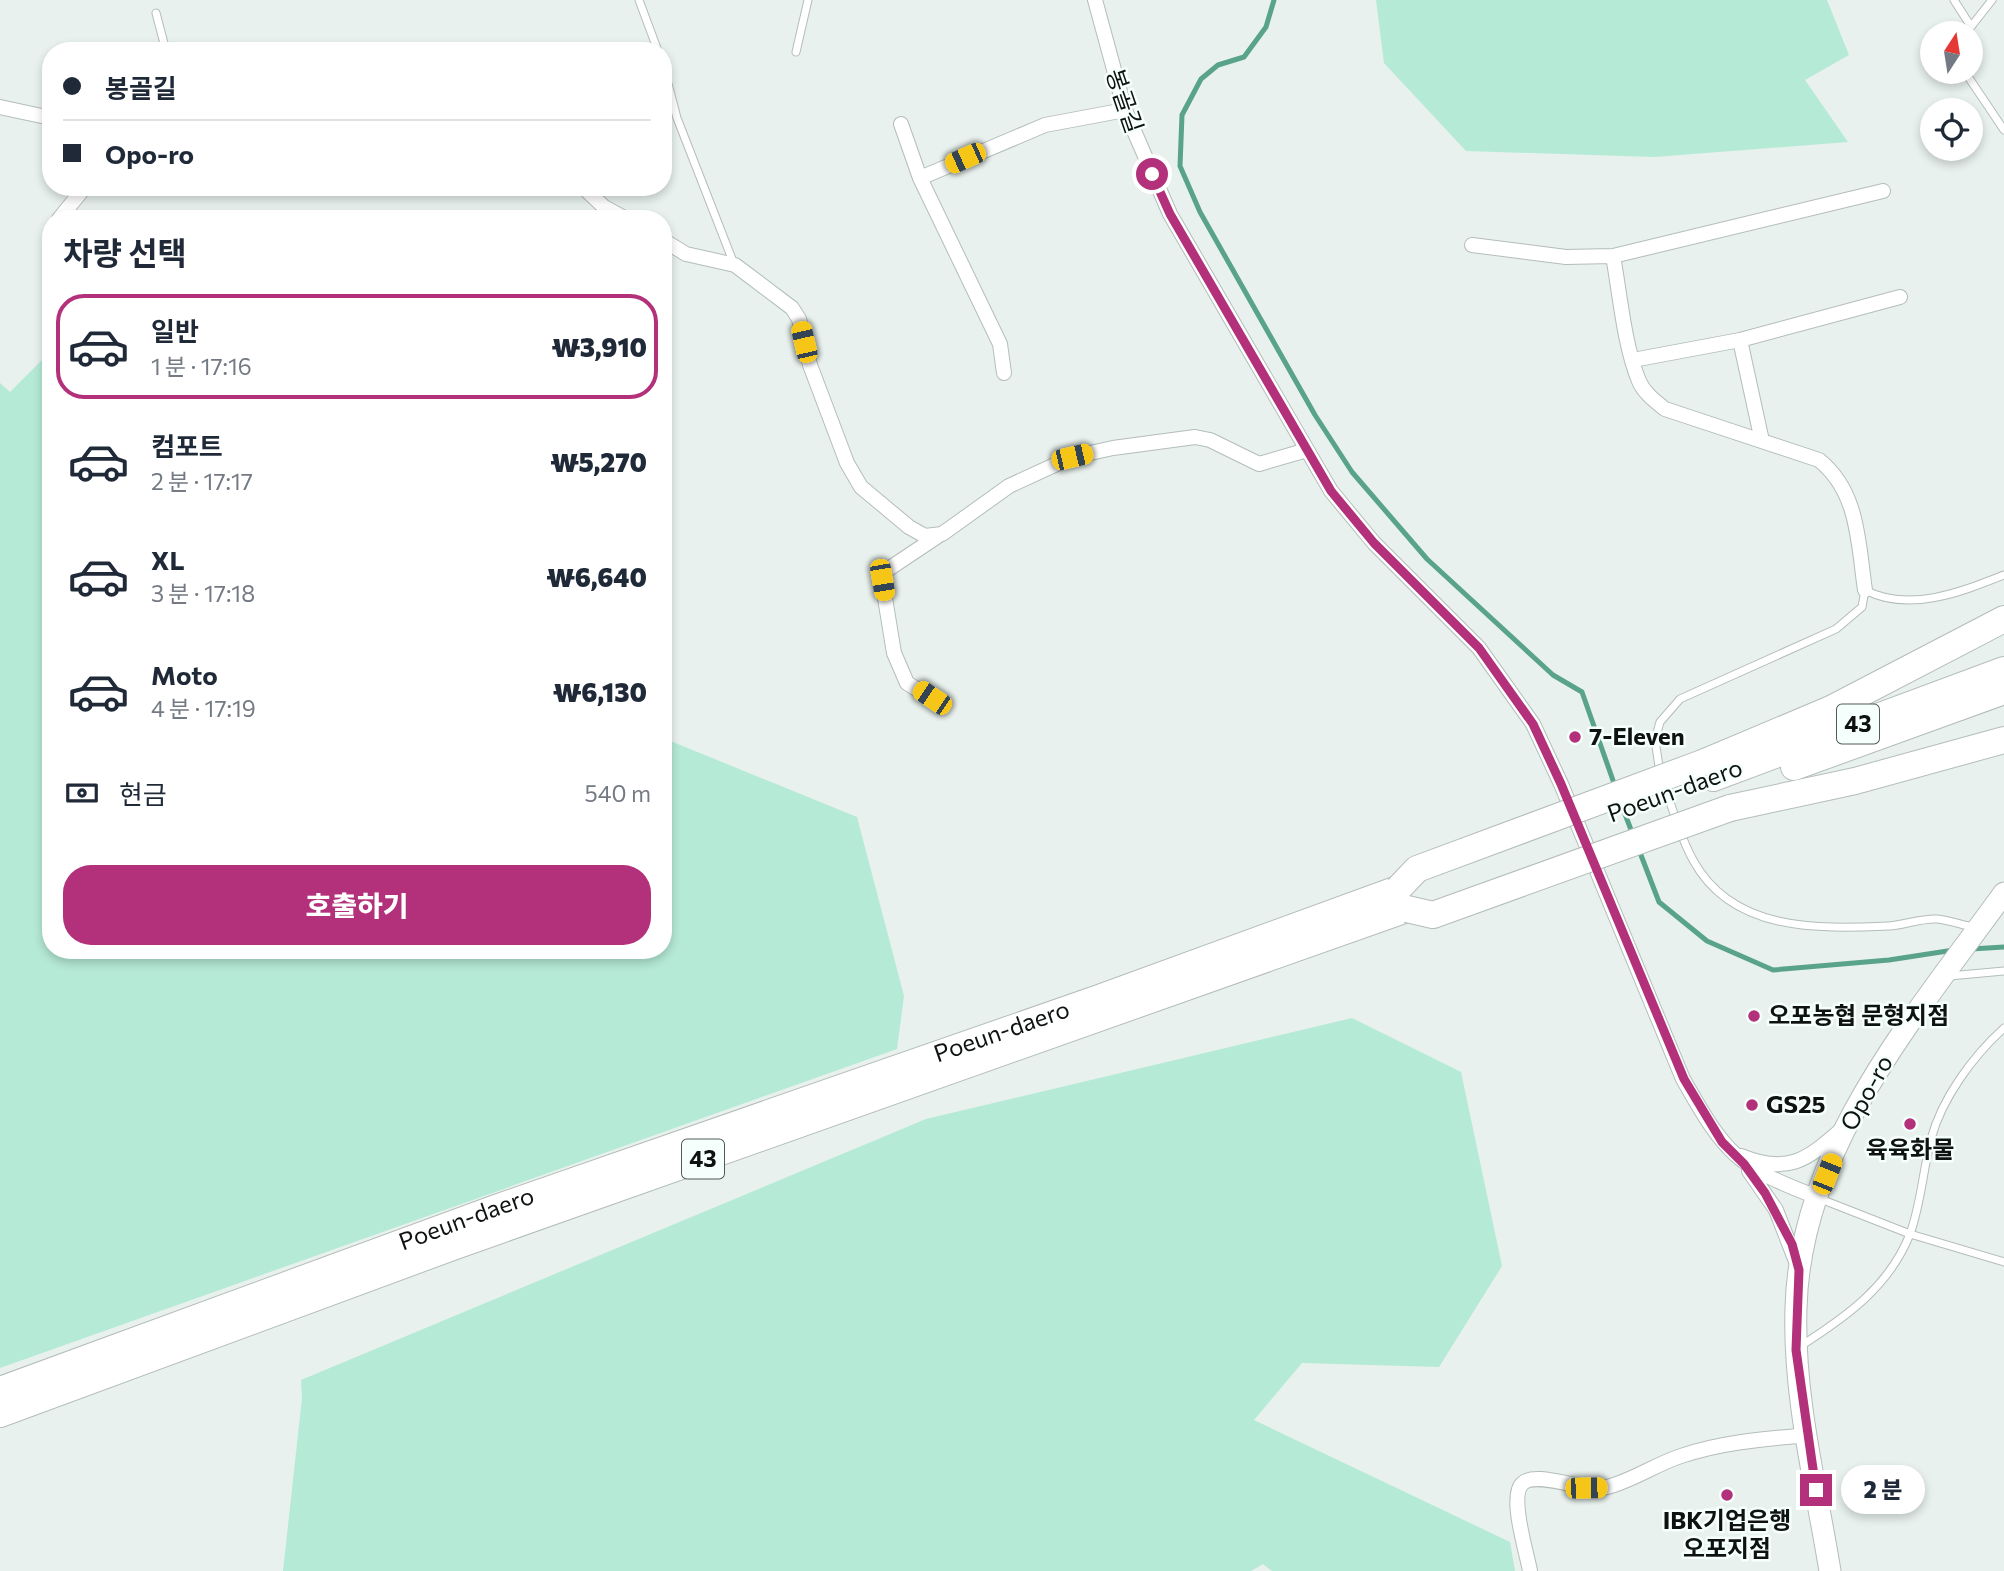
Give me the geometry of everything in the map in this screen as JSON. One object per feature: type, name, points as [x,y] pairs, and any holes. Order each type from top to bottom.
[{"type":"highway","points":[[2002,742],[1855,781],[1718,786],[1417,869],[1403,899],[1433,915],[1718,786],[1832,709],[2004,619]]},
{"type":"highway","name":"Poeun-daero","points":[[1718,786],[2004,670]]},
{"type":"highway","name":"Poeun-daero","points":[[1718,786],[2004,691]]},
{"type":"highway","name":"Poeun-daero","points":[[0,1390],[496,1208],[1100,998],[1403,899]]},
{"type":"highway","name":"Poeun-daero","points":[[0,1414],[1403,899]]},
{"type":"street","name":"봉골길","points":[[1095,0],[1125,110],[1170,214],[1331,491],[1353,519],[1479,648],[1533,724],[1561,784],[1684,1079],[1709,1124],[1744,1164],[1766,1177],[1817,1197]]},
{"type":"street","points":[[0,107],[42,116]]},
{"type":"street","points":[[920,178],[1045,125],[1125,110]]},
{"type":"street","points":[[901,124],[920,178],[1000,344],[1004,373]]},
{"type":"street","points":[[1472,245],[1566,257],[1613,256],[1883,191]]},
{"type":"street","points":[[66,210],[78,196]]},
{"type":"street","points":[[592,196],[610,210]]},
{"type":"street","points":[[672,245],[686,254],[735,265],[792,308],[799,319],[810,365],[847,463],[861,487],[909,527],[925,536],[942,534]]},
{"type":"street","points":[[1613,256],[1633,360],[1639,382],[1650,397],[1665,409],[1819,460],[1835,473],[1853,512],[1865,590]]},
{"type":"street","points":[[1633,360],[1740,340],[1900,297]]},
{"type":"street","points":[[1740,340],[1762,441]]},
{"type":"street","points":[[932,698],[907,683],[894,653],[882,580],[887,570],[1009,486],[1072,457],[1113,448],[1195,437],[1210,440],[1259,464],[1307,450]]},
{"type":"street","name":"Opo-ro","points":[[1830,1571],[1796,1350],[1799,1270],[1817,1197],[1849,1124],[1887,1055],[2004,893]]},
{"type":"street","points":[[1730,1151],[1768,1164],[1800,1162],[1814,1154],[1849,1124]]},
{"type":"street","points":[[1744,1164],[1776,1210],[1799,1270]]},
{"type":"street","points":[[1530,1571],[1517,1507],[1518,1491],[1523,1482],[1535,1478],[1586,1488],[1606,1488],[1681,1456],[1742,1441],[1808,1435]]},
{"type":"lane","points":[[639,0],[655,42]]},
{"type":"lane","points":[[796,52],[808,0]]},
{"type":"lane","points":[[1954,0],[1964,21]]},
{"type":"lane","points":[[1975,21],[1992,0]]},
{"type":"lane","points":[[156,13],[164,42]]},
{"type":"lane","points":[[1973,84],[2004,130]]},
{"type":"lane","points":[[672,99],[735,265]]},
{"type":"lane","points":[[1975,933],[1936,919],[1890,926],[1799,924],[1770,922],[1744,911],[1707,881],[1693,859],[1656,764],[1655,740],[1660,722],[1680,699],[1836,629],[1862,607],[1865,590],[1878,597],[1899,600],[1931,598],[1965,590],[2004,575]]},
{"type":"lane","points":[[1947,969],[2004,971]]},
{"type":"lane","points":[[1796,1350],[1868,1299],[1886,1275],[1910,1234],[1931,1137],[1948,1100],[1982,1049],[2004,1028]]},
{"type":"lane","points":[[1817,1197],[1910,1234],[2004,1262]]},
{"type":"green space","points":[[1376,0],[1827,0],[1849,55],[1805,80],[1848,142],[1654,157],[1466,151],[1384,63]]},
{"type":"green space","points":[[42,360],[42,959],[672,959],[672,742],[857,817],[904,996],[897,1049],[0,1368],[0,383],[10,392]]},
{"type":"green space","points":[[1352,1018],[1461,1072],[1502,1266],[1439,1367],[1302,1363],[1254,1420],[1510,1542],[1515,1571],[1272,1571],[1263,1564],[1251,1571],[283,1571],[302,1398],[301,1380],[926,1119]]},
{"type":"waterway","points":[[1274,0],[1266,27],[1244,57],[1218,65],[1201,79],[1182,115],[1180,166],[1200,212],[1315,415],[1352,472],[1427,559],[1553,675],[1582,692],[1616,789]]},
{"type":"waterway","points":[[1620,801],[1633,835]]},
{"type":"waterway","points":[[1639,850],[1659,902],[1707,941],[1773,970],[1889,960],[1954,950]]},
{"type":"waterway","points":[[1971,949],[2004,947]]},
{"type":"place","name":"7-Eleven","points":[[1575,737]]},
{"type":"place","name":"오포농협 문형지점","points":[[1754,1016]]},
{"type":"place","name":"GS25","points":[[1752,1105]]},
{"type":"place","name":"육육화물","points":[[1910,1124]]},
{"type":"place","name":"IBK기업은행 오포지점","points":[[1727,1495]]},
{"type":"route","points":[[1152,174],[1170,214],[1331,491],[1374,543],[1479,648],[1533,724],[1561,784],[1684,1079],[1709,1124],[1765,1193],[1792,1244],[1799,1270],[1796,1350],[1816,1490]]}]
